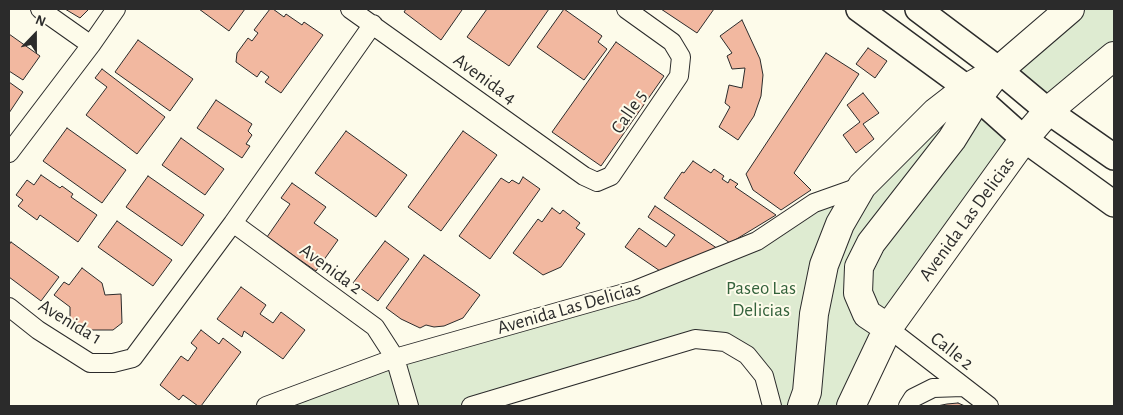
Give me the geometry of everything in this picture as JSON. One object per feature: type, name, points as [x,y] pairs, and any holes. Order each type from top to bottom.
[{"type":"main road","points":[[888,328],[867,314],[858,293],[859,267],[871,243],[952,139],[972,92],[1070,9]]},
{"type":"main road","name":"Avenida Las Delicias","points":[[851,406],[888,328],[1024,139],[1048,111],[1114,56]]},
{"type":"main road","name":"Avenida Las Delicias","points":[[802,406],[807,392],[814,314],[824,265],[840,224],[862,186],[936,112],[972,92]]},
{"type":"street","points":[[40,9],[91,45]]},
{"type":"street","points":[[9,153],[116,9]]},
{"type":"street","name":"Avenida 4","points":[[350,9],[584,176],[597,182]]},
{"type":"street","name":"Calle 5","points":[[597,182],[611,176],[679,76],[681,57],[672,42],[626,9]]},
{"type":"street","points":[[859,9],[972,92],[1024,139],[1114,204]]},
{"type":"street","points":[[918,9],[999,70],[1048,111],[1114,156]]},
{"type":"street","points":[[233,223],[373,24]]},
{"type":"street","name":"Avenida Las Delicias","points":[[266,406],[395,358],[636,290],[757,240],[814,203],[862,186]]},
{"type":"street","name":"Avenida 2","points":[[233,223],[375,327],[395,358],[409,406]]},
{"type":"street","name":"Avenida 1","points":[[9,307],[38,330],[90,363],[113,363],[133,358],[233,223]]},
{"type":"street","name":"Calle 2","points":[[888,328],[989,406]]},
{"type":"street","points":[[471,406],[696,339],[725,342],[747,355],[764,376],[772,406]]},
{"type":"street","points":[[908,406],[913,398],[933,388],[963,387]]},
{"type":"green space","points":[[1070,9],[1114,9],[1114,56],[1048,111],[999,70]]},
{"type":"green space","name":"Paseo Las Delicias","points":[[967,88],[1024,139],[851,406],[772,406],[747,355],[696,339],[471,406],[266,406],[636,290],[862,186]]},
{"type":"building","points":[[65,9],[89,9],[80,18]]},
{"type":"building","points":[[199,9],[245,9],[229,31]]},
{"type":"building","points":[[270,9],[284,17],[286,14],[302,25],[304,22],[323,35],[281,93],[265,82],[269,77],[261,71],[257,77],[236,62],[237,53],[248,38],[252,41],[258,33],[254,30]]},
{"type":"building","points":[[406,9],[462,10],[441,40],[404,12]]},
{"type":"building","points":[[487,9],[549,9],[509,66],[467,37]]},
{"type":"building","points":[[564,9],[602,36],[598,42],[607,49],[584,80],[537,47]]},
{"type":"building","points":[[661,9],[714,9],[697,33]]},
{"type":"building","points":[[742,20],[760,59],[763,75],[761,96],[754,116],[738,140],[719,127],[730,107],[725,103],[729,85],[742,88],[745,68],[732,69],[727,56],[732,53],[720,36]]},
{"type":"building","points":[[9,34],[40,56],[23,80],[9,71]]},
{"type":"building","points":[[138,40],[193,79],[170,111],[115,72]]},
{"type":"building","points":[[616,42],[664,76],[601,166],[552,132]]},
{"type":"building","points":[[868,48],[887,61],[875,78],[856,64]]},
{"type":"building","points":[[826,53],[859,74],[794,173],[811,190],[781,210],[753,190],[746,174]]},
{"type":"building","points":[[102,69],[165,117],[137,154],[86,115],[107,87],[95,78]]},
{"type":"building","points":[[9,82],[23,92],[9,113]]},
{"type":"building","points":[[863,93],[879,113],[863,124],[874,139],[856,153],[843,135],[860,122],[847,105]]},
{"type":"building","points":[[216,100],[252,124],[248,131],[252,135],[246,144],[250,146],[242,158],[197,128]]},
{"type":"building","points":[[67,128],[126,170],[102,203],[43,161]]},
{"type":"building","points":[[346,131],[407,175],[376,217],[315,173]]},
{"type":"building","points":[[463,131],[497,155],[441,231],[408,207]]},
{"type":"building","points":[[181,138],[224,169],[205,195],[162,165]]},
{"type":"building","points":[[693,161],[711,173],[714,169],[724,176],[722,179],[728,183],[730,179],[738,184],[735,187],[776,215],[730,243],[664,198],[682,172],[684,173]]},
{"type":"building","points":[[41,175],[60,188],[62,186],[73,194],[71,197],[97,215],[78,242],[40,215],[37,220],[18,206],[23,200],[16,195],[27,180],[34,185]]},
{"type":"building","points":[[148,176],[204,215],[182,246],[126,207]]},
{"type":"building","points":[[523,177],[540,189],[490,259],[459,236],[501,178],[509,183],[512,180],[519,184]]},
{"type":"building","points":[[292,183],[326,207],[314,223],[338,240],[316,271],[267,237],[290,204],[281,198]]},
{"type":"building","points":[[655,206],[721,251],[663,273],[625,247],[639,228],[666,247],[675,235],[648,217]]},
{"type":"building","points":[[552,208],[560,214],[563,210],[580,223],[576,228],[585,234],[561,267],[543,275],[513,253],[538,219],[542,222]]},
{"type":"building","points":[[117,221],[172,260],[153,286],[98,247]]},
{"type":"building","points":[[385,241],[409,259],[378,301],[353,283]]},
{"type":"building","points":[[11,242],[59,277],[41,301],[9,277],[9,245]]},
{"type":"building","points":[[424,255],[480,295],[463,318],[444,326],[434,327],[426,325],[420,328],[401,319],[386,308]]},
{"type":"building","points":[[82,268],[102,283],[105,295],[121,294],[122,323],[113,330],[80,330],[70,321],[70,307],[54,295],[64,282],[69,285]]},
{"type":"building","points":[[241,287],[266,305],[260,314],[273,323],[281,312],[305,330],[283,359],[244,331],[242,337],[217,319]]},
{"type":"building","points":[[201,330],[219,344],[223,338],[241,352],[201,406],[198,406],[183,395],[179,400],[160,385],[181,356],[188,361],[197,348],[191,343]]},
{"type":"building","points":[[958,403],[965,406],[937,406],[947,404]]}]
